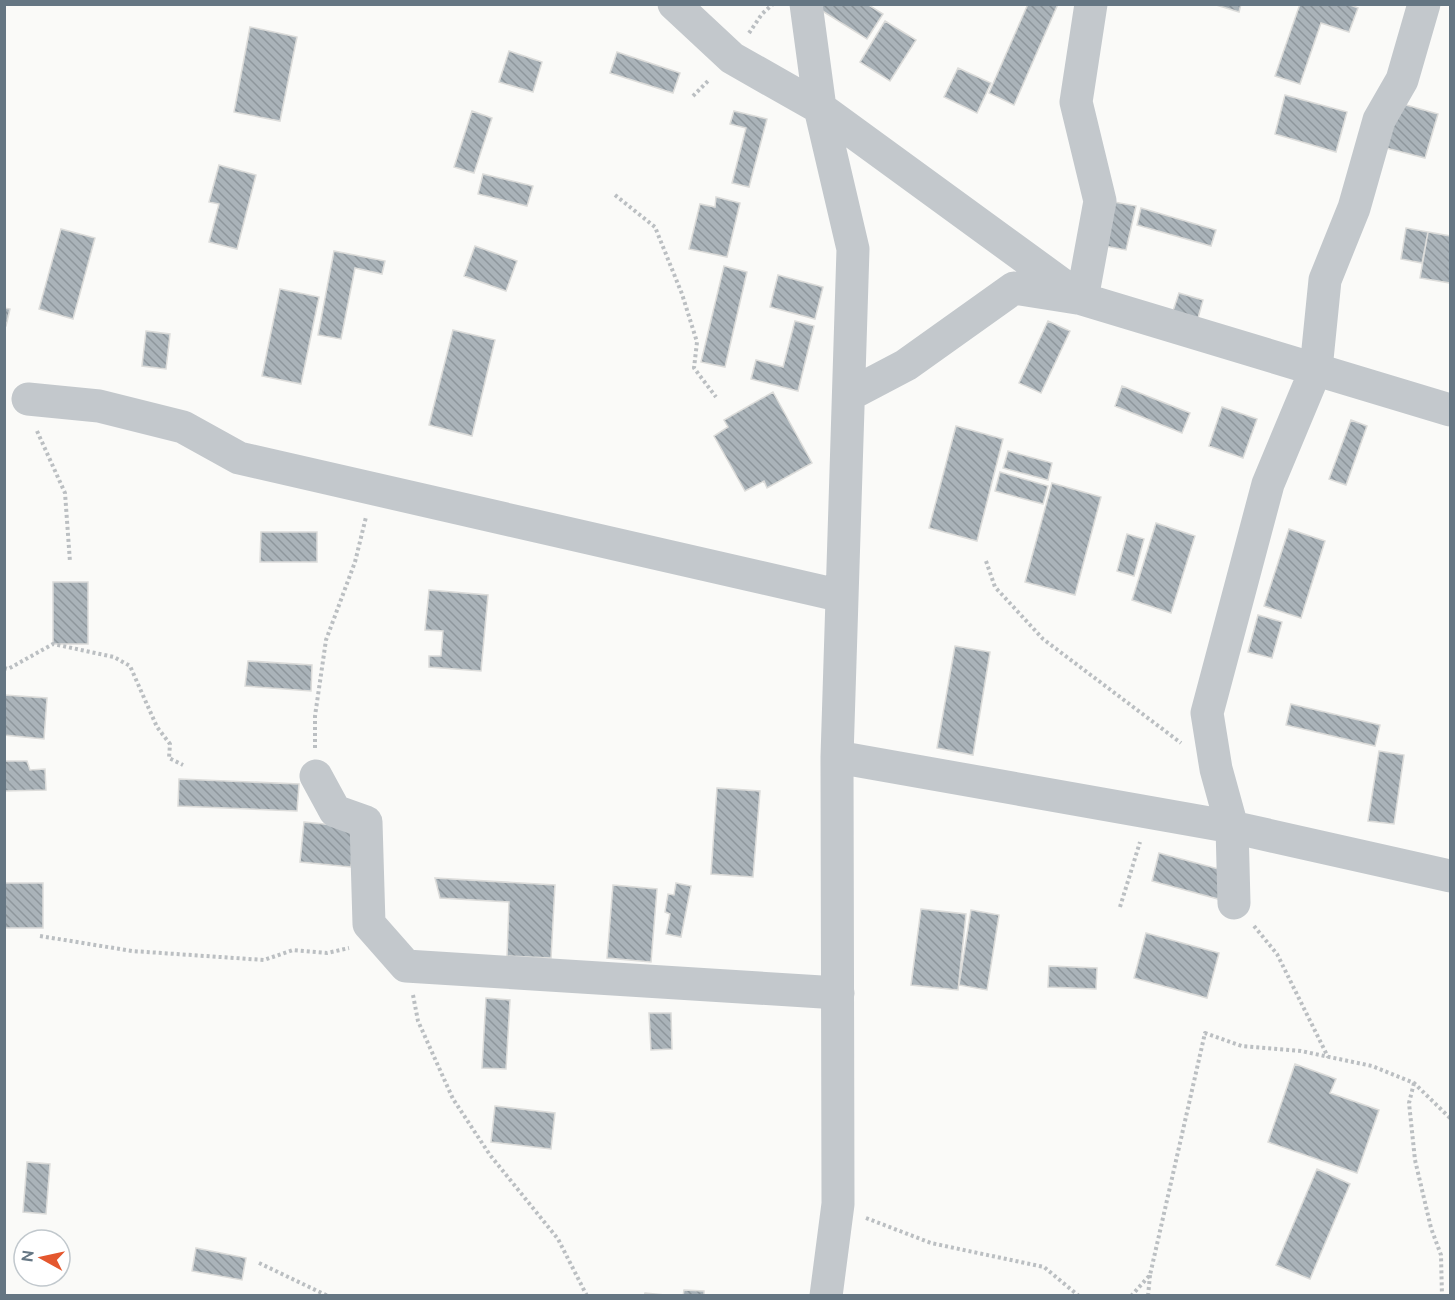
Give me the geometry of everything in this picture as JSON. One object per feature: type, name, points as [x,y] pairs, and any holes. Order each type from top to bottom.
[{"type":"street","points":[[674,4],[732,58],[820,108],[1082,299]]},
{"type":"street","points":[[806,4],[820,108],[853,249],[837,757],[838,1204],[826,1296]]},
{"type":"street","points":[[1082,299],[1100,201],[1076,102],[1091,4]]},
{"type":"street","points":[[1233,903],[1232,827],[1216,769],[1207,713],[1268,484],[1316,369],[1325,280],[1354,208],[1379,120],[1402,80],[1424,4]]},
{"type":"street","points":[[849,396],[906,365],[1014,288],[1082,299],[1450,410]]},
{"type":"street","points":[[28,399],[99,406],[183,427],[239,458],[842,596]]},
{"type":"street","points":[[837,757],[1232,827],[1450,876]]},
{"type":"street","points":[[316,776],[335,811],[366,822],[369,924],[406,966],[838,993]]},
{"type":"path","points":[[615,195],[654,227],[682,294],[697,342],[694,368],[716,397]]},
{"type":"path","points":[[28,399],[40,440],[65,493],[70,562]]},
{"type":"path","points":[[316,776],[315,716],[326,640],[355,562],[373,487]]},
{"type":"path","points":[[986,561],[995,587],[1043,639],[1216,769]]},
{"type":"path","points":[[4,668],[8,669],[53,644],[114,657],[122,661],[130,666],[157,727],[170,744],[168,758],[183,765]]},
{"type":"path","points":[[1120,907],[1149,812]]},
{"type":"path","points":[[1233,903],[1277,954],[1328,1058]]},
{"type":"path","points":[[40,936],[132,951],[264,960],[293,950],[327,953],[363,945],[369,924]]},
{"type":"path","points":[[406,966],[418,1021],[453,1099],[490,1155],[558,1239],[587,1296]]},
{"type":"path","points":[[1148,1296],[1150,1275],[1205,1034],[1242,1046],[1301,1051],[1372,1066],[1414,1083],[1450,1118]]},
{"type":"path","points":[[1414,1083],[1409,1102],[1415,1160],[1431,1228],[1441,1255],[1442,1296]]},
{"type":"path","points":[[838,1204],[870,1220],[932,1244],[1044,1267],[1079,1296]]},
{"type":"path","points":[[259,1263],[328,1296]]},
{"type":"path","points":[[1131,1296],[1150,1275]]},
{"type":"building","points":[[818,4],[867,4],[883,14],[867,39],[816,7]]},
{"type":"building","points":[[1028,4],[1058,4],[1014,105],[989,93]]},
{"type":"building","points":[[1213,4],[1241,4],[1239,12]]},
{"type":"building","points":[[1300,4],[1348,4],[1358,8],[1349,32],[1321,23],[1300,84],[1275,76]]},
{"type":"building","points":[[885,21],[916,40],[890,81],[860,62]]},
{"type":"building","points":[[250,27],[297,37],[280,121],[234,112]]},
{"type":"building","points":[[509,51],[542,62],[533,92],[499,82]]},
{"type":"building","points":[[617,52],[680,73],[673,93],[610,73]]},
{"type":"building","points":[[958,68],[991,83],[977,113],[944,97]]},
{"type":"building","points":[[1285,95],[1347,112],[1336,152],[1275,134]]},
{"type":"building","points":[[1399,103],[1438,114],[1425,158],[1386,148]]},
{"type":"building","points":[[472,111],[492,118],[474,173],[454,167]]},
{"type":"building","points":[[734,111],[767,119],[749,187],[732,183],[746,128],[730,124]]},
{"type":"building","points":[[219,165],[256,175],[237,249],[209,242],[219,204],[209,202]]},
{"type":"building","points":[[483,174],[533,186],[527,206],[478,194]]},
{"type":"building","points":[[716,197],[740,203],[727,257],[689,249],[700,204],[715,207]]},
{"type":"building","points":[[1114,202],[1136,206],[1126,250],[1105,246]]},
{"type":"building","points":[[1141,208],[1216,230],[1211,246],[1137,225]]},
{"type":"building","points":[[1406,228],[1428,232],[1422,263],[1401,259]]},
{"type":"building","points":[[61,229],[95,238],[73,319],[39,309]]},
{"type":"building","points":[[1428,232],[1450,236],[1450,283],[1420,278]]},
{"type":"building","points":[[475,246],[517,261],[506,291],[464,276]]},
{"type":"building","points":[[334,251],[385,261],[382,274],[355,268],[341,339],[318,335]]},
{"type":"building","points":[[724,266],[747,272],[725,367],[701,362]]},
{"type":"building","points":[[778,275],[823,287],[815,319],[770,307]]},
{"type":"building","points":[[280,289],[319,297],[301,384],[262,376]]},
{"type":"building","points":[[1179,293],[1203,300],[1198,318],[1173,311]]},
{"type":"building","points":[[4,308],[10,309],[6,326],[4,326]]},
{"type":"building","points":[[795,321],[814,326],[798,391],[751,379],[756,360],[783,367]]},
{"type":"building","points":[[1048,321],[1070,331],[1041,393],[1019,383]]},
{"type":"building","points":[[453,330],[495,340],[472,436],[429,425]]},
{"type":"building","points":[[146,331],[170,334],[166,369],[142,366]]},
{"type":"building","points":[[1122,386],[1190,413],[1182,433],[1115,406]]},
{"type":"building","points":[[773,392],[812,463],[767,488],[764,481],[745,491],[714,436],[728,427],[724,420]]},
{"type":"building","points":[[1222,407],[1257,419],[1243,458],[1209,446]]},
{"type":"building","points":[[1351,420],[1367,426],[1346,485],[1329,479]]},
{"type":"building","points":[[956,426],[1003,439],[977,541],[929,528]]},
{"type":"building","points":[[1008,451],[1052,463],[1048,480],[1003,468]]},
{"type":"building","points":[[1000,472],[1048,486],[1043,504],[995,491]]},
{"type":"building","points":[[1052,483],[1101,497],[1075,595],[1025,582]]},
{"type":"building","points":[[1156,523],[1195,536],[1171,613],[1132,600]]},
{"type":"building","points":[[1289,529],[1325,541],[1301,618],[1264,606]]},
{"type":"building","points":[[261,532],[317,532],[317,562],[260,562]]},
{"type":"building","points":[[1127,534],[1144,539],[1134,576],[1117,571]]},
{"type":"building","points":[[53,582],[88,582],[88,644],[53,644]]},
{"type":"building","points":[[429,590],[488,595],[481,671],[429,667],[429,656],[441,656],[443,631],[425,630]]},
{"type":"building","points":[[1258,615],[1282,622],[1272,658],[1248,652]]},
{"type":"building","points":[[955,646],[990,652],[973,755],[937,748]]},
{"type":"building","points":[[248,661],[312,665],[311,691],[245,686]]},
{"type":"building","points":[[4,695],[47,698],[44,739],[4,735]]},
{"type":"building","points":[[1291,704],[1380,725],[1375,746],[1286,725]]},
{"type":"building","points":[[1379,751],[1404,755],[1394,824],[1368,821]]},
{"type":"building","points":[[4,761],[27,761],[30,770],[45,769],[46,790],[4,791]]},
{"type":"building","points":[[179,779],[299,784],[297,811],[178,806]]},
{"type":"building","points":[[717,788],[760,791],[753,877],[711,874]]},
{"type":"building","points":[[304,822],[355,827],[351,867],[300,862]]},
{"type":"building","points":[[1159,853],[1226,871],[1218,899],[1152,881]]},
{"type":"building","points":[[435,878],[555,885],[551,958],[507,956],[509,902],[440,898]]},
{"type":"building","points":[[4,883],[43,883],[43,928],[4,928]]},
{"type":"building","points":[[676,883],[691,886],[681,937],[666,934],[670,914],[665,912],[668,894],[674,895]]},
{"type":"building","points":[[613,885],[657,889],[651,962],[607,958]]},
{"type":"building","points":[[921,909],[966,914],[958,990],[911,985]]},
{"type":"building","points":[[971,910],[999,915],[987,990],[959,985]]},
{"type":"building","points":[[1146,933],[1219,953],[1207,998],[1134,978]]},
{"type":"building","points":[[1049,966],[1097,968],[1096,989],[1048,987]]},
{"type":"building","points":[[486,998],[510,1000],[506,1069],[482,1068]]},
{"type":"building","points":[[649,1013],[671,1013],[672,1049],[651,1050]]},
{"type":"building","points":[[1295,1064],[1336,1079],[1330,1093],[1379,1110],[1357,1173],[1268,1142]]},
{"type":"building","points":[[495,1106],[555,1113],[551,1149],[491,1142]]},
{"type":"building","points":[[27,1162],[50,1164],[46,1214],[23,1212]]},
{"type":"building","points":[[1317,1169],[1350,1184],[1310,1279],[1276,1265]]},
{"type":"building","points":[[196,1248],[246,1258],[242,1280],[192,1271]]},
{"type":"building","points":[[684,1290],[704,1291],[704,1296],[683,1296]]},
{"type":"building","points":[[645,1293],[675,1296],[644,1296]]}]
